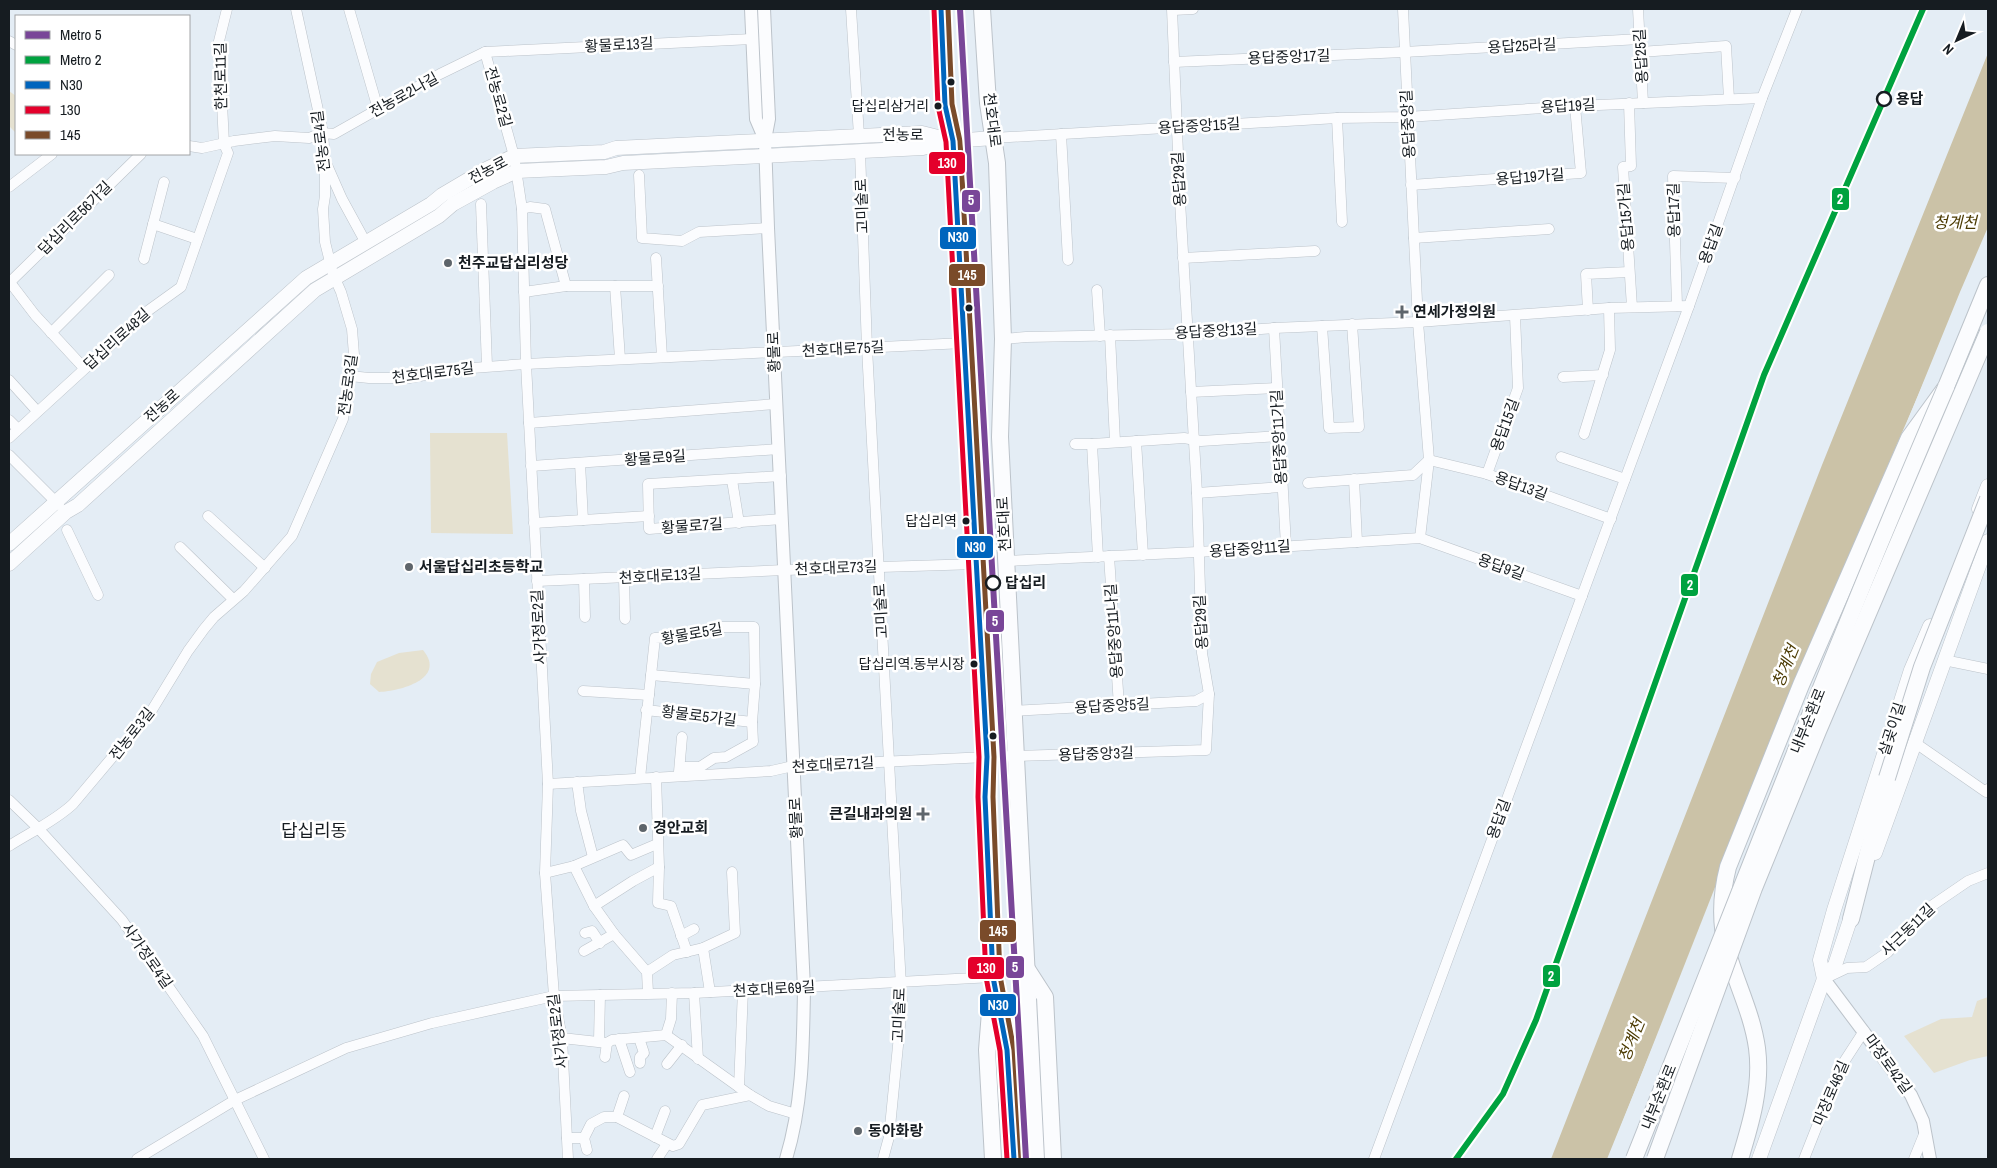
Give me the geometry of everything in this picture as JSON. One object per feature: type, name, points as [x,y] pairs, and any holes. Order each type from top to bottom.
[{"type":"main road","name":"천호대로","points":[[941,9],[945,105],[953,141],[977,564],[986,757],[985,797],[993,977],[1006,1050],[1014,1159]]},
{"type":"main road","name":"천호대로","points":[[982,9],[988,103],[997,163],[1003,340],[1000,437],[1036,1159]]},
{"type":"main road","name":"전농로","points":[[9,564],[156,434],[366,242],[431,204],[449,190],[514,156],[604,152],[616,148],[922,133],[953,141]]},
{"type":"main road","name":"용답중앙15길","points":[[953,141],[994,138]]},
{"type":"main road","name":"전농로","points":[[9,544],[306,278],[333,272],[439,216],[453,204],[517,171],[606,167],[623,163],[923,148],[953,141]]},
{"type":"main road","name":"내부순환로","points":[[1634,1159],[1849,616],[1988,285]]},
{"type":"main road","name":"내부순환로","points":[[1654,1159],[1754,888],[1818,731],[1988,332]]},
{"type":"main road","points":[[1740,1159],[1752,1120],[1758,1080],[1757,1046],[1751,1018],[1726,948],[1723,928],[1722,893],[1728,867],[1801,685],[1909,438],[1946,387]]},
{"type":"main road","name":"살곶이길","points":[[1824,979],[1820,960],[1834,910],[1911,670],[1988,486]]},
{"type":"main road","points":[[1851,919],[1887,778],[1922,667],[1988,499]]},
{"type":"main road","points":[[1972,526],[1982,521],[1988,526]]},
{"type":"main road","name":"살곶이길","points":[[1759,1159],[1824,979],[1835,965],[1988,541]]},
{"type":"main road","points":[[1933,618],[1931,638],[1937,654],[1944,660]]},
{"type":"main road","points":[[1026,967],[1045,997],[1053,1159]]},
{"type":"main road","points":[[992,1159],[987,1050],[993,977]]},
{"type":"street","name":"한천로11길","points":[[224,144],[219,41],[227,9]]},
{"type":"street","name":"전농로4길","points":[[296,9],[323,133],[326,196],[323,209],[325,242],[333,272]]},
{"type":"street","points":[[348,9],[378,109]]},
{"type":"street","name":"황물로","points":[[751,9],[756,119],[765,140]]},
{"type":"street","name":"황물로","points":[[764,9],[769,119],[765,140],[768,228],[804,988],[802,1062],[796,1114],[786,1159]]},
{"type":"street","points":[[851,9],[859,136]]},
{"type":"street","points":[[1172,9],[1193,9]]},
{"type":"street","name":"용답29길","points":[[1172,9],[1183,258],[1197,492],[1202,652],[1209,694],[1206,750]]},
{"type":"street","name":"용답중앙길","points":[[1403,9],[1418,322],[1429,460],[1420,538]]},
{"type":"street","name":"용답25길","points":[[1638,9],[1643,103]]},
{"type":"street","name":"용답길","points":[[1374,1159],[1689,306],[1762,98],[1797,9]]},
{"type":"street","name":"황물로13길","points":[[485,52],[752,38]]},
{"type":"street","name":"용답25라길","points":[[1404,52],[1640,39]]},
{"type":"street","points":[[1640,52],[1726,46],[1729,99]]},
{"type":"street","name":"전농로2나길","points":[[190,146],[202,148],[234,141],[275,136],[309,138],[323,133],[334,134],[485,52]]},
{"type":"street","name":"전농로2길","points":[[485,52],[517,171]]},
{"type":"street","name":"용답중앙17길","points":[[1174,62],[1404,52]]},
{"type":"street","name":"용답19길","points":[[1407,117],[1629,103],[1762,98]]},
{"type":"street","name":"용답15가길","points":[[1629,103],[1631,166],[1623,168],[1632,307]]},
{"type":"street","name":"용답19가길","points":[[1411,185],[1581,173],[1576,106]]},
{"type":"street","name":"용답중앙15길","points":[[994,138],[1337,118],[1407,117]]},
{"type":"street","points":[[1337,118],[1342,222]]},
{"type":"street","points":[[1062,134],[1068,260]]},
{"type":"street","name":"답십리로48길","points":[[9,438],[149,310],[181,287],[228,153],[224,144]]},
{"type":"street","name":"고미술로","points":[[860,151],[888,762],[902,1005],[890,1128],[883,1159]]},
{"type":"street","points":[[9,187],[51,155]]},
{"type":"street","name":"답십리로56가길","points":[[9,281],[139,155]]},
{"type":"street","points":[[325,162],[342,199],[366,242]]},
{"type":"street","name":"사가정로2길","points":[[517,171],[522,209],[526,364],[548,784],[545,873],[554,996],[562,1038],[568,1159]]},
{"type":"street","points":[[639,175],[642,238],[682,241],[699,232],[768,228]]},
{"type":"street","name":"용답17길","points":[[1677,306],[1673,176],[1735,178]]},
{"type":"street","points":[[144,260],[164,182]]},
{"type":"street","name":"천호대로75길","points":[[480,204],[487,366]]},
{"type":"street","points":[[522,209],[530,207],[545,209],[566,286]]},
{"type":"street","points":[[153,224],[197,239]]},
{"type":"street","points":[[1414,238],[1549,229]]},
{"type":"street","points":[[1183,258],[1315,251]]},
{"type":"street","points":[[656,258],[662,357]]},
{"type":"street","name":"전농로3길","points":[[9,846],[37,827],[63,814],[92,784],[152,710],[188,651],[204,629],[265,568],[292,536],[313,493],[344,419],[354,355],[352,329],[333,272]]},
{"type":"street","points":[[1588,310],[1586,274],[1630,272]]},
{"type":"street","points":[[51,333],[109,274]]},
{"type":"street","points":[[9,281],[51,333],[84,368]]},
{"type":"street","points":[[524,292],[566,286],[658,286]]},
{"type":"street","points":[[615,286],[620,359]]},
{"type":"street","points":[[1097,290],[1105,335],[1115,442]]},
{"type":"street","points":[[1418,322],[1609,308],[1689,306]]},
{"type":"street","points":[[1584,434],[1610,350],[1609,308]]},
{"type":"street","name":"용답15길","points":[[1487,474],[1518,388],[1514,316]]},
{"type":"street","name":"용답중앙13길","points":[[1003,340],[1026,337],[1189,334],[1274,328],[1418,322]]},
{"type":"street","points":[[1322,326],[1329,428],[1359,427],[1352,324]]},
{"type":"street","name":"용답중앙11가길","points":[[1274,328],[1278,436],[1286,546]]},
{"type":"street","name":"천호대로75길","points":[[350,376],[409,378],[487,366],[964,343]]},
{"type":"street","points":[[1563,377],[1603,375]]},
{"type":"street","points":[[9,380],[37,411]]},
{"type":"street","points":[[1191,392],[1276,388]]},
{"type":"street","points":[[529,423],[776,404]]},
{"type":"street","points":[[9,420],[18,429]]},
{"type":"street","points":[[1075,444],[1193,438],[1201,441],[1278,436]]},
{"type":"street","points":[[1136,441],[1143,555]]},
{"type":"street","points":[[1092,444],[1098,557]]},
{"type":"street","name":"황물로9길","points":[[531,466],[779,449]]},
{"type":"street","points":[[9,455],[66,512]]},
{"type":"street","points":[[1561,457],[1625,479]]},
{"type":"street","points":[[1308,483],[1413,475],[1429,460]]},
{"type":"street","name":"용답13길","points":[[1429,460],[1487,474],[1611,519]]},
{"type":"street","points":[[580,463],[583,520]]},
{"type":"street","points":[[649,516],[648,484],[780,476]]},
{"type":"street","points":[[1354,479],[1357,542]]},
{"type":"street","points":[[732,480],[739,523]]},
{"type":"street","points":[[1197,492],[1282,487]]},
{"type":"street","points":[[208,516],[265,568]]},
{"type":"street","name":"황물로7길","points":[[534,523],[649,516],[649,529],[782,519]]},
{"type":"street","points":[[67,530],[98,595]]},
{"type":"street","name":"용답중앙11길","points":[[1005,561],[1198,552],[1420,538]]},
{"type":"street","name":"용답9길","points":[[1420,538],[1582,596]]},
{"type":"street","points":[[180,547],[233,600]]},
{"type":"street","name":"용답중앙11나길","points":[[1109,556],[1119,706]]},
{"type":"street","name":"천호대로73길","points":[[784,570],[977,564]]},
{"type":"street","name":"천호대로13길","points":[[537,581],[784,570]]},
{"type":"street","points":[[624,577],[625,619]]},
{"type":"street","points":[[584,579],[585,617]]},
{"type":"street","name":"황물로5길","points":[[640,778],[655,638],[673,637],[716,627],[754,627]]},
{"type":"street","name":"황물로5가길","points":[[679,771],[700,767],[714,758],[726,757],[753,742],[754,627]]},
{"type":"street","points":[[1944,660],[1988,669]]},
{"type":"street","points":[[651,675],[755,684]]},
{"type":"street","points":[[583,691],[649,695]]},
{"type":"street","name":"용답중앙5길","points":[[1013,711],[1196,702],[1209,694]]},
{"type":"street","name":"황물로5가길","points":[[646,710],[752,722]]},
{"type":"street","points":[[679,771],[682,737]]},
{"type":"street","points":[[1914,742],[1986,792],[1988,789]]},
{"type":"street","name":"용답중앙3길","points":[[986,757],[1206,750]]},
{"type":"street","name":"천호대로71길","points":[[548,784],[656,777],[679,771],[771,771],[793,766],[986,757]]},
{"type":"street","points":[[656,777],[659,867],[658,903],[670,906],[687,952]]},
{"type":"street","points":[[577,782],[581,811],[593,857]]},
{"type":"street","name":"사가정로4길","points":[[9,800],[37,827],[122,920],[203,1036],[264,1159]]},
{"type":"street","points":[[545,873],[574,866],[624,845],[631,855],[657,844]]},
{"type":"street","points":[[574,866],[594,906],[614,934],[647,972],[648,993]]},
{"type":"street","points":[[594,906],[659,867]]},
{"type":"street","points":[[647,972],[674,955],[703,948],[735,933],[732,872]]},
{"type":"street","name":"사근동11길","points":[[1824,979],[1847,968],[1866,967],[1888,952],[1927,909],[1968,881],[1988,873]]},
{"type":"street","points":[[681,936],[694,929]]},
{"type":"street","points":[[585,933],[592,930],[600,943]]},
{"type":"street","points":[[584,951],[614,934]]},
{"type":"street","points":[[703,948],[710,992]]},
{"type":"street","name":"천호대로69길","points":[[554,996],[694,993],[993,977]]},
{"type":"street","name":"마장로42길","points":[[1824,979],[1911,1095],[1924,1122],[1930,1159]]},
{"type":"street","points":[[739,1086],[743,990]]},
{"type":"street","points":[[666,1035],[671,1019],[672,993]]},
{"type":"street","points":[[694,993],[698,1059]]},
{"type":"street","points":[[600,995],[605,1057]]},
{"type":"street","points":[[137,1159],[235,1100],[346,1048],[432,1024],[554,996]]},
{"type":"street","name":"마장로46길","points":[[1804,1159],[1840,1068],[1864,1031]]},
{"type":"street","points":[[562,1038],[603,1042],[666,1035],[750,1095],[769,1106],[796,1114]]},
{"type":"street","points":[[638,1038],[644,1052],[640,1057],[640,1063]]},
{"type":"street","points":[[619,1039],[630,1072]]},
{"type":"street","points":[[667,1064],[682,1045]]},
{"type":"street","points":[[587,1150],[584,1138],[591,1124],[604,1117],[617,1117],[673,1146],[679,1144],[702,1105],[750,1095]]},
{"type":"street","points":[[617,1117],[624,1096]]},
{"type":"street","points":[[655,1137],[665,1112]]},
{"type":"street","points":[[1914,1159],[1925,1132]]},
{"type":"street","points":[[567,1138],[584,1138]]},
{"type":"street","points":[[657,1159],[667,1144]]},
{"type":"shaded area","points":[[9,91],[15,95],[15,132],[9,126]]},
{"type":"shaded area","points":[[430,433],[507,433],[513,534],[431,533]]},
{"type":"shaded area","points":[[423,650],[429,660],[429,669],[418,682],[398,689],[379,692],[370,684],[371,674],[377,662],[399,653]]},
{"type":"shaded area","points":[[1988,997],[1988,1056],[1970,1060],[1934,1073],[1904,1036],[1941,1019],[1972,1017],[1977,1001]]},
{"type":"water","name":"청계천","points":[[1988,53],[1988,227],[1607,1159],[1551,1159],[1822,465]]},
{"type":"pier","points":[[1953,315],[1610,1159],[1608,1159],[1816,631]]},
{"type":"metro line","name":"5","points":[[960,9],[1026,1159]]},
{"type":"metro line","name":"2","points":[[1456,1159],[1503,1094],[1536,1020],[1764,375],[1923,9]]},
{"type":"transit line","name":"130","points":[[934,9],[938,106],[946,142],[979,757],[978,797],[986,977],[1000,1051],[1007,1159]]},
{"type":"transit line","name":"N30","points":[[941,9],[945,105],[953,141],[987,757],[985,797],[993,977],[1007,1050],[1014,1159]]},
{"type":"transit line","name":"145","points":[[948,9],[952,104],[960,141],[994,757],[993,797],[1000,976],[1014,1050],[1021,1159]]},
{"type":"place","name":"용답","points":[[1884,99]]},
{"type":"place","name":"답십리삼거리","points":[[938,106]]},
{"type":"place","name":"천주교답십리성당","points":[[448,263]]},
{"type":"place","name":"연세가정의원","points":[[1402,312]]},
{"type":"place","name":"답십리역","points":[[966,521]]},
{"type":"place","name":"서울답십리초등학교","points":[[409,567]]},
{"type":"place","name":"답십리","points":[[993,583]]},
{"type":"place","name":"답십리역.동부시장","points":[[974,664]]},
{"type":"place","name":"큰길내과의원","points":[[923,814]]},
{"type":"place","name":"경안교회","points":[[643,828]]},
{"type":"place","name":"동아화랑","points":[[858,1131]]},
{"type":"district","name":"답십리동","points":[[314,831]]}]
